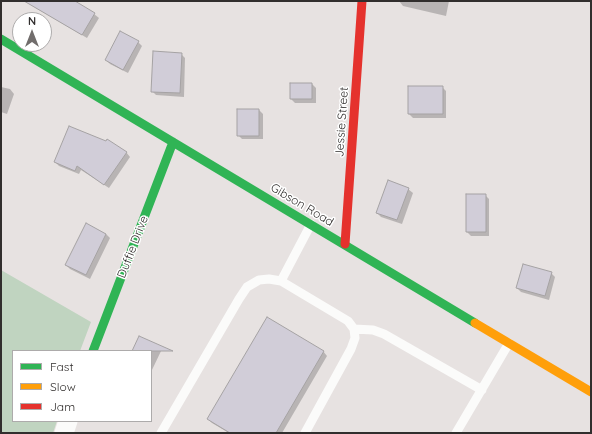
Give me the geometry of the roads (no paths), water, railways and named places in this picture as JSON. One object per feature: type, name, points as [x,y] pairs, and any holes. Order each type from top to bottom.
[{"type":"street","name":"Jessie Street","points":[[345,244],[362,1]]},
{"type":"street","name":"Gibson Road","points":[[1,39],[591,392]]},
{"type":"street","name":"Duffie Drive","points":[[93,350],[173,142]]},
{"type":"street","points":[[64,433],[68,422]]},
{"type":"lane","points":[[281,281],[310,224]]},
{"type":"lane","points":[[161,433],[247,287],[259,280],[269,279],[281,281],[348,321],[354,329],[355,338],[352,349],[305,433]]},
{"type":"lane","points":[[354,329],[373,330],[384,334],[482,390]]},
{"type":"lane","points":[[456,433],[509,343]]}]
